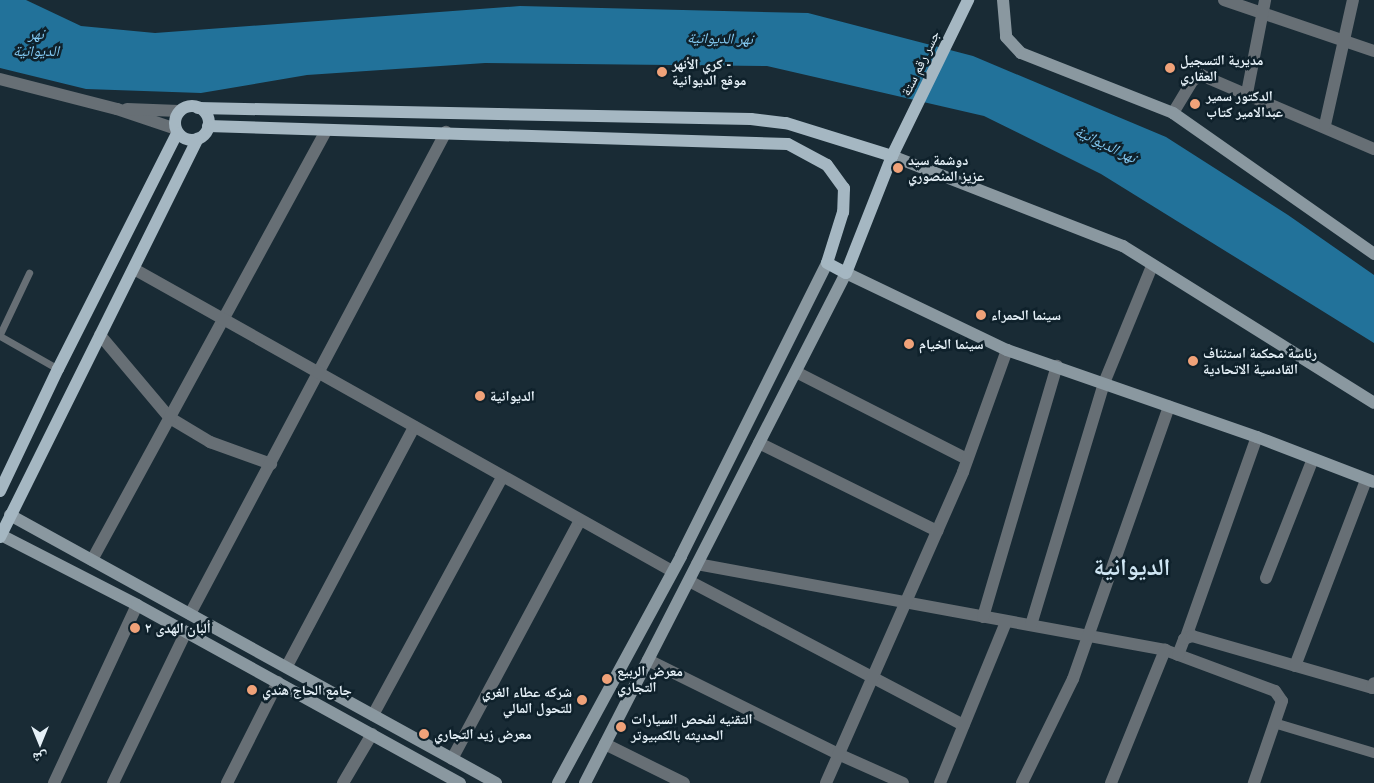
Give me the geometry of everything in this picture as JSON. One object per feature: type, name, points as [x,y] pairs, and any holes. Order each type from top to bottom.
[{"type":"main road","name":"جسر رقم ستة","points":[[846,273],[892,156],[968,0]]},
{"type":"main road","points":[[1003,0],[1006,36],[1021,53],[1173,114],[1374,254]]},
{"type":"main road","points":[[198,139],[186,140],[177,131],[174,122],[179,111],[188,107],[360,112],[725,117],[786,123],[892,156],[1101,236],[1374,403]]},
{"type":"main road","points":[[198,108],[206,115],[208,126],[198,139],[100,335],[5,512],[0,535],[137,605],[372,734],[452,781]]},
{"type":"main road","points":[[358,130],[360,112]]},
{"type":"main road","points":[[602,136],[603,115]]},
{"type":"main road","points":[[208,126],[326,131],[358,130],[602,136],[788,144],[812,155],[837,175],[844,188],[843,212],[827,263],[672,571],[558,783]]},
{"type":"main road","points":[[0,491],[58,368],[177,131]]},
{"type":"main road","points":[[827,263],[1007,350],[1257,437],[1312,461],[1370,481]]},
{"type":"main road","points":[[585,783],[846,273]]},
{"type":"main road","points":[[5,512],[496,783]]},
{"type":"street","points":[[1224,0],[1374,50]]},
{"type":"street","points":[[1247,93],[1265,0]]},
{"type":"street","points":[[1325,125],[1341,40],[1352,0]]},
{"type":"street","points":[[1173,114],[1192,81],[1202,75],[1325,125],[1374,150]]},
{"type":"street","points":[[0,79],[117,109],[177,131]]},
{"type":"street","points":[[117,109],[179,111]]},
{"type":"street","points":[[92,560],[326,131]]},
{"type":"street","points":[[190,614],[446,132]]},
{"type":"street","points":[[1031,625],[1104,383],[1152,266]]},
{"type":"street","points":[[134,269],[672,571]]},
{"type":"street","points":[[100,335],[170,418],[210,442],[271,464]]},
{"type":"street","points":[[826,783],[937,531],[967,459],[1007,350]]},
{"type":"street","points":[[983,617],[1057,366]]},
{"type":"street","points":[[796,372],[967,459]]},
{"type":"street","points":[[1022,783],[1067,694],[1169,406]]},
{"type":"street","points":[[286,666],[414,427]]},
{"type":"street","points":[[1178,655],[1257,437]]},
{"type":"street","points":[[759,443],[937,531]]},
{"type":"street","points":[[1266,578],[1312,461]]},
{"type":"street","points":[[374,715],[502,476]]},
{"type":"street","points":[[1295,666],[1370,481]]},
{"type":"street","points":[[452,759],[580,520]]},
{"type":"street","points":[[697,564],[904,604],[1165,650],[1275,691],[1282,701],[1254,783]]},
{"type":"street","points":[[689,581],[963,724]]},
{"type":"street","points":[[54,783],[137,605]]},
{"type":"street","points":[[940,783],[1006,622]]},
{"type":"street","points":[[113,783],[186,632]]},
{"type":"street","points":[[1186,637],[1373,687]]},
{"type":"street","points":[[1111,783],[1165,650]]},
{"type":"street","points":[[648,660],[838,754],[903,783]]},
{"type":"street","points":[[227,783],[278,682]]},
{"type":"street","points":[[1274,723],[1374,753]]},
{"type":"street","points":[[343,783],[372,734]]},
{"type":"street","points":[[605,744],[684,783]]},
{"type":"lane","points":[[28,273],[0,335],[58,368]]},
{"type":"water","name":"نهر الديوانية","points":[[0,0],[26,0],[81,26],[155,33],[520,6],[808,13],[973,56],[1166,137],[1288,215],[1374,275],[1374,343],[1101,174],[984,116],[767,66],[485,63],[307,75],[201,93],[86,89],[0,68]]},
{"type":"place","name":"مديرية التسجيل العقاري","points":[[1170,68]]},
{"type":"place","name":"كري الأنهر - موقع الديوانية","points":[[662,72]]},
{"type":"place","name":"الدكتور سمير عبدالامير كتاب","points":[[1195,104]]},
{"type":"place","name":"دوشمة سيد عزيز المنصوري","points":[[898,168]]},
{"type":"place","name":"سينما الحمراء","points":[[981,315]]},
{"type":"place","name":"سينما الخيام","points":[[909,344]]},
{"type":"place","name":"رئاسة محكمة استئناف القادسية الاتحادية","points":[[1193,361]]},
{"type":"place","name":"الديوانية","points":[[480,396]]},
{"type":"place","name":"ألبان الهدى ٢","points":[[135,628]]},
{"type":"place","name":"معرض الربيع التجاري","points":[[607,679]]},
{"type":"place","name":"جامع الحاج هندي","points":[[252,690]]},
{"type":"place","name":"شركه عطاء الغري للتحول المالي","points":[[582,700]]},
{"type":"place","name":"التقنيه لفحص السيارات الحديثه بالكمبيوتر","points":[[621,727]]},
{"type":"place","name":"معرض زيد التجاري","points":[[424,734]]},
{"type":"district","name":"الديوانية","points":[[1132,567]]}]
